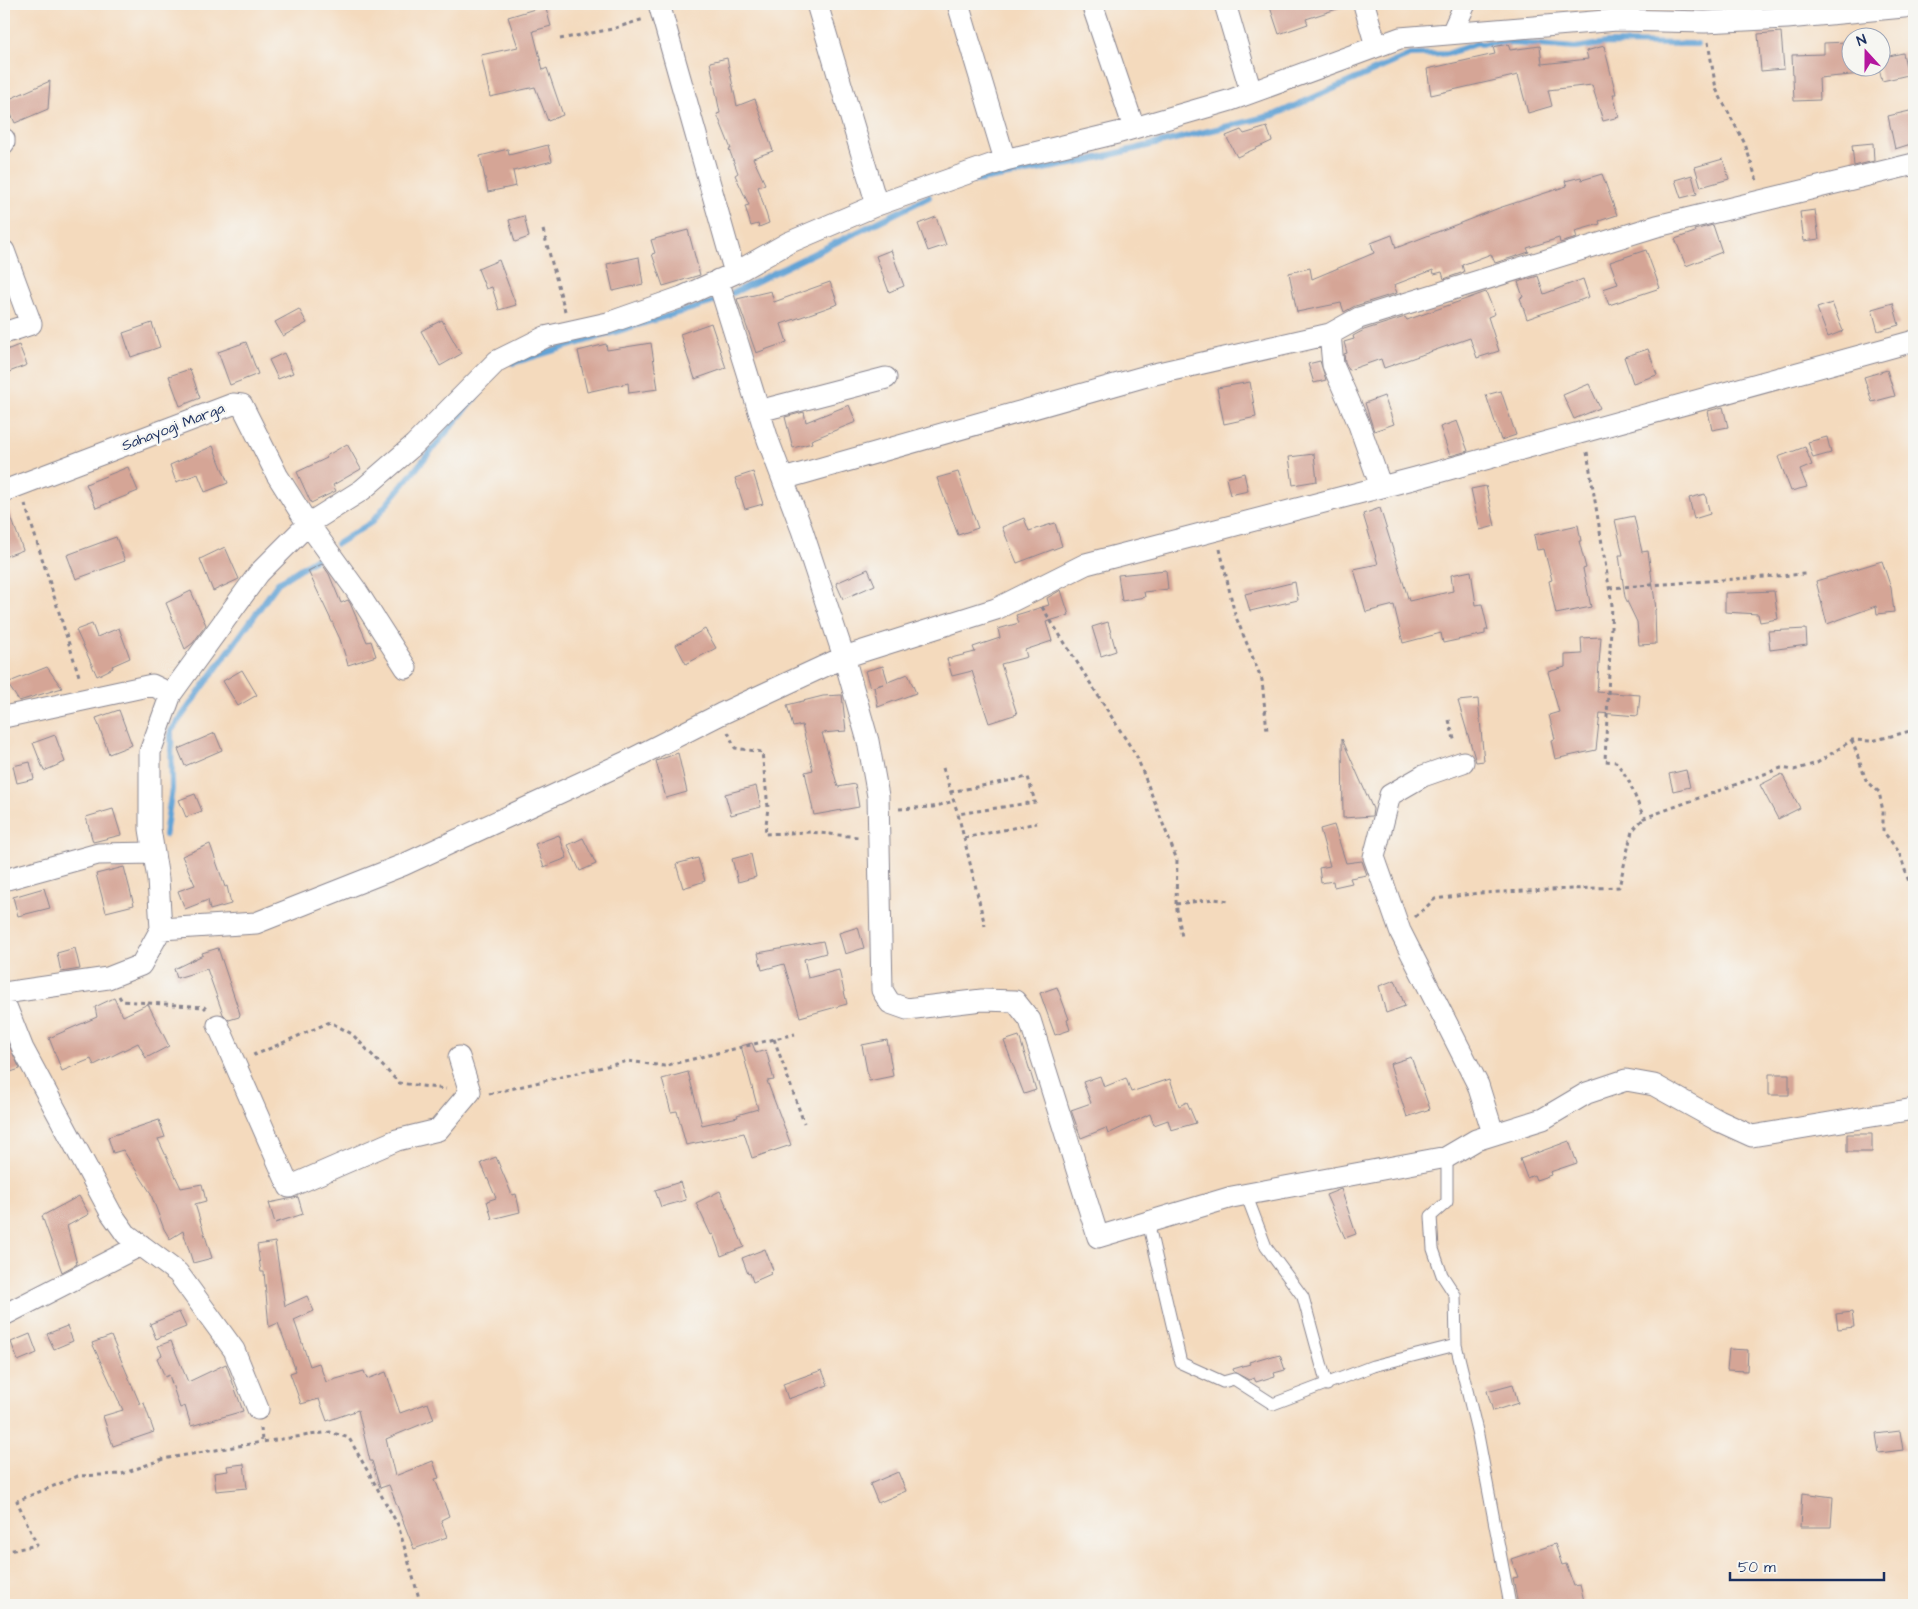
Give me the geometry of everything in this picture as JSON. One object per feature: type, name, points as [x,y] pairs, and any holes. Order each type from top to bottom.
[{"type":"street","points":[[817,4],[877,205]]},
{"type":"street","points":[[958,4],[1005,160]]},
{"type":"street","points":[[1092,4],[1134,128]]},
{"type":"street","points":[[1225,4],[1251,92]]},
{"type":"street","points":[[1364,4],[1376,46]]},
{"type":"street","points":[[1452,33],[1465,4]]},
{"type":"street","points":[[4,993],[108,978],[141,965],[161,929],[158,878],[150,829],[150,752],[171,694],[259,573],[308,524],[362,490],[407,451],[497,361],[545,337],[608,323],[682,297],[726,277],[788,244],[877,205],[1005,160],[1134,128],[1251,92],[1400,38],[1627,12],[1705,22],[1787,18],[1914,6]]},
{"type":"street","points":[[660,9],[759,411],[802,530],[844,657],[868,741],[878,796],[882,990],[890,1004],[907,1009],[982,1000],[1014,1001],[1030,1020],[1098,1237],[1246,1194],[1447,1157],[1493,1133],[1543,1119],[1587,1093],[1626,1080],[1654,1085],[1719,1122],[1752,1136],[1914,1109]]},
{"type":"street","points":[[783,479],[1150,375],[1330,334],[1359,318],[1657,226],[1914,164]]},
{"type":"street","points":[[4,252],[31,324],[4,332]]},
{"type":"street","points":[[1330,334],[1333,365],[1358,422],[1381,487]]},
{"type":"street","points":[[161,929],[256,923],[404,865],[626,762],[721,714],[844,657],[996,609],[1086,564],[1381,487],[1914,341]]},
{"type":"street","points":[[759,411],[886,378]]},
{"type":"street","name":"Sahayogi Marga","points":[[11,488],[233,404],[242,405],[277,476],[308,524]]},
{"type":"street","points":[[308,524],[356,590],[406,668]]},
{"type":"street","points":[[4,717],[152,685],[171,694]]},
{"type":"street","points":[[1463,762],[1423,776],[1390,795],[1374,857],[1400,931],[1478,1085],[1493,1133]]},
{"type":"street","points":[[4,880],[98,854],[154,853]]},
{"type":"street","points":[[4,1001],[23,1049],[111,1213],[126,1234],[178,1273],[234,1350],[258,1409]]},
{"type":"street","points":[[218,1025],[289,1188],[397,1140],[438,1130],[470,1092],[459,1057]]},
{"type":"street","points":[[4,1315],[141,1245]]},
{"type":"lane","points":[[1447,1157],[1447,1202],[1431,1216],[1433,1249],[1442,1275],[1455,1295],[1456,1345],[1478,1435],[1510,1605]]},
{"type":"lane","points":[[1246,1194],[1266,1247],[1302,1298],[1327,1384]]},
{"type":"lane","points":[[1148,1222],[1181,1363],[1223,1382],[1234,1379],[1273,1404],[1373,1366],[1456,1345]]},
{"type":"path","points":[[560,39],[612,29],[660,9]]},
{"type":"path","points":[[1705,22],[1716,89],[1745,144],[1763,200]]},
{"type":"path","points":[[543,230],[572,331]]},
{"type":"path","points":[[1584,432],[1612,605],[1605,761],[1616,762],[1628,779],[1644,818]]},
{"type":"path","points":[[11,488],[70,644],[85,699]]},
{"type":"path","points":[[1215,529],[1236,615],[1262,680],[1268,731]]},
{"type":"path","points":[[1609,588],[1804,574]]},
{"type":"path","points":[[1031,590],[1137,757],[1178,860],[1176,904],[1182,937]]},
{"type":"path","points":[[721,714],[735,748],[762,752],[768,807],[765,834],[810,832],[878,839]]},
{"type":"path","points":[[1400,931],[1435,899],[1479,893],[1619,887],[1632,831],[1644,818],[1781,768],[1794,770],[1817,763],[1852,740],[1872,741],[1914,730]]},
{"type":"path","points":[[1852,740],[1866,780],[1879,792],[1883,811],[1883,830],[1899,852],[1914,897]]},
{"type":"path","points":[[943,768],[958,814],[984,926]]},
{"type":"path","points":[[950,792],[1028,777],[1035,802],[958,814]]},
{"type":"path","points":[[878,810],[933,807],[954,801]]},
{"type":"path","points":[[964,838],[1037,823]]},
{"type":"path","points":[[1176,904],[1214,899],[1230,901]]},
{"type":"path","points":[[108,978],[122,1001],[204,1007],[218,1025]]},
{"type":"path","points":[[251,1047],[255,1055],[330,1022],[352,1034],[398,1083],[490,1094],[628,1061],[664,1066],[795,1034]]},
{"type":"path","points":[[774,1039],[804,1123]]},
{"type":"path","points":[[258,1409],[262,1442]]},
{"type":"path","points":[[4,1552],[37,1545],[17,1501],[78,1476],[122,1474],[163,1459],[330,1432],[349,1438],[398,1525],[421,1605]]},
{"type":"building","points":[[1269,4],[1343,4],[1343,7],[1306,19],[1308,24],[1279,34]]},
{"type":"building","points":[[545,6],[551,26],[533,31],[543,70],[547,68],[563,115],[548,121],[535,87],[490,97],[481,55],[518,47],[508,17]]},
{"type":"building","points":[[1781,32],[1784,69],[1761,71],[1758,34]]},
{"type":"building","points":[[1840,42],[1840,76],[1819,78],[1820,100],[1794,101],[1792,55],[1824,54],[1824,43]]},
{"type":"building","points":[[1508,44],[1510,50],[1540,46],[1542,64],[1588,59],[1586,51],[1604,46],[1616,94],[1613,94],[1619,117],[1603,121],[1592,85],[1548,90],[1552,106],[1528,113],[1518,75],[1431,95],[1427,69],[1495,54],[1493,47]]},
{"type":"building","points":[[1903,53],[1908,75],[1882,81],[1881,78],[1890,78],[1890,56]]},
{"type":"building","points":[[727,58],[737,106],[755,99],[773,151],[753,158],[765,184],[758,187],[769,223],[759,227],[758,224],[751,226],[745,206],[749,205],[735,175],[738,173],[729,149],[731,149],[717,114],[720,113],[710,62]]},
{"type":"building","points":[[50,81],[48,109],[15,123],[5,101]]},
{"type":"building","points":[[1914,110],[1914,143],[1895,149],[1888,116]]},
{"type":"building","points":[[1267,127],[1272,141],[1237,157],[1226,136],[1241,130],[1244,134]]},
{"type":"building","points":[[1873,143],[1874,161],[1854,166],[1852,145]]},
{"type":"building","points":[[548,145],[552,161],[513,171],[516,186],[488,192],[480,156],[508,149],[509,155]]},
{"type":"building","points":[[1723,159],[1729,179],[1701,187],[1695,167]]},
{"type":"building","points":[[1602,174],[1617,215],[1599,221],[1600,224],[1575,231],[1577,238],[1560,243],[1559,238],[1527,248],[1529,252],[1495,263],[1491,254],[1462,265],[1464,272],[1444,279],[1442,272],[1434,274],[1433,270],[1394,285],[1397,293],[1355,306],[1344,312],[1341,303],[1297,312],[1289,273],[1310,268],[1312,279],[1374,253],[1371,243],[1392,235],[1396,248],[1499,208],[1567,186],[1565,181],[1581,177],[1582,180]]},
{"type":"building","points":[[1692,175],[1697,194],[1681,198],[1675,180]]},
{"type":"building","points":[[1815,210],[1819,239],[1804,241],[1800,212]]},
{"type":"building","points":[[524,216],[529,237],[515,242],[509,220]]},
{"type":"building","points":[[936,217],[946,245],[928,251],[918,224]]},
{"type":"building","points":[[1713,225],[1722,252],[1686,266],[1675,239],[1695,232],[1694,230]]},
{"type":"building","points":[[688,230],[700,275],[663,286],[652,254],[655,253],[651,240]]},
{"type":"building","points":[[891,250],[904,286],[889,292],[876,256]]},
{"type":"building","points":[[1646,250],[1660,288],[1609,305],[1603,289],[1618,284],[1610,262]]},
{"type":"building","points":[[639,257],[643,284],[613,291],[607,264]]},
{"type":"building","points":[[499,260],[516,305],[499,310],[492,287],[486,289],[478,269]]},
{"type":"building","points":[[1538,276],[1544,294],[1583,279],[1589,297],[1527,319],[1520,298],[1523,297],[1518,282]]},
{"type":"building","points":[[830,282],[838,304],[781,324],[787,342],[756,353],[737,299],[771,291],[774,302]]},
{"type":"building","points":[[1486,292],[1495,314],[1488,317],[1499,351],[1477,358],[1470,338],[1384,368],[1381,359],[1349,370],[1345,362],[1344,354],[1347,353],[1344,342],[1354,339],[1353,336],[1364,330],[1405,317],[1407,320]]},
{"type":"building","points":[[1832,303],[1843,331],[1828,337],[1817,308]]},
{"type":"building","points":[[1893,303],[1899,325],[1878,331],[1872,309]]},
{"type":"building","points":[[299,309],[307,323],[283,336],[275,322]]},
{"type":"building","points":[[442,320],[461,354],[440,366],[421,331]]},
{"type":"building","points":[[152,323],[160,347],[131,357],[123,333]]},
{"type":"building","points":[[711,323],[726,368],[695,379],[680,334]]},
{"type":"building","points":[[246,342],[258,374],[230,385],[218,352]]},
{"type":"building","points":[[651,343],[658,389],[629,393],[628,383],[587,392],[578,351],[606,344],[607,350]]},
{"type":"building","points":[[19,345],[27,365],[4,374],[4,351]]},
{"type":"building","points":[[1648,349],[1657,375],[1633,383],[1624,357]]},
{"type":"building","points":[[284,353],[293,373],[278,379],[269,360]]},
{"type":"building","points":[[1320,361],[1326,380],[1314,383],[1308,364]]},
{"type":"building","points":[[190,369],[200,398],[180,406],[169,376]]},
{"type":"building","points":[[1887,370],[1895,396],[1872,402],[1864,377]]},
{"type":"building","points":[[1250,382],[1256,417],[1224,424],[1217,388]]},
{"type":"building","points":[[1589,384],[1600,408],[1574,419],[1563,395]]},
{"type":"building","points":[[1501,391],[1516,435],[1501,440],[1486,395]]},
{"type":"building","points":[[1384,396],[1394,424],[1374,431],[1365,403]]},
{"type":"building","points":[[849,405],[856,422],[811,440],[812,443],[793,448],[785,417],[804,412],[806,422]]},
{"type":"building","points":[[1723,407],[1728,427],[1712,430],[1708,411]]},
{"type":"building","points":[[1457,421],[1468,451],[1450,456],[1440,427]]},
{"type":"building","points":[[1827,437],[1831,453],[1813,458],[1808,442]]},
{"type":"building","points":[[347,444],[361,469],[333,485],[336,491],[311,503],[297,472],[327,458],[326,456]]},
{"type":"building","points":[[213,446],[228,483],[205,492],[198,474],[176,482],[170,465]]},
{"type":"building","points":[[1805,447],[1812,465],[1800,470],[1807,487],[1791,491],[1778,457]]},
{"type":"building","points":[[1314,454],[1317,481],[1293,485],[1289,457]]},
{"type":"building","points":[[128,467],[138,491],[96,508],[86,484]]},
{"type":"building","points":[[753,472],[763,504],[745,509],[735,478]]},
{"type":"building","points":[[958,472],[978,528],[958,535],[937,478]]},
{"type":"building","points":[[1244,473],[1248,491],[1230,495],[1226,478]]},
{"type":"building","points":[[1486,486],[1495,526],[1480,530],[1471,489]]},
{"type":"building","points":[[1705,494],[1710,514],[1694,519],[1689,498]]},
{"type":"building","points":[[4,503],[6,503],[23,550],[4,557]]},
{"type":"building","points":[[1380,508],[1409,601],[1453,591],[1451,575],[1471,571],[1476,605],[1482,604],[1488,630],[1485,630],[1485,634],[1443,643],[1441,633],[1403,643],[1394,605],[1366,612],[1354,569],[1378,564],[1363,514]]},
{"type":"building","points":[[1634,516],[1642,552],[1648,551],[1656,609],[1656,644],[1639,645],[1637,622],[1625,597],[1619,555],[1623,555],[1615,520]]},
{"type":"building","points":[[1024,518],[1029,531],[1055,523],[1062,546],[1017,563],[1002,527]]},
{"type":"building","points":[[1578,525],[1581,541],[1579,541],[1586,568],[1583,569],[1591,607],[1556,614],[1549,581],[1552,580],[1544,549],[1537,550],[1534,535]]},
{"type":"building","points":[[116,537],[125,561],[76,579],[67,555]]},
{"type":"building","points":[[225,547],[239,579],[213,591],[200,559]]},
{"type":"building","points":[[1882,561],[1891,588],[1894,612],[1877,614],[1876,606],[1827,624],[1816,581]]},
{"type":"building","points":[[322,564],[329,574],[341,603],[348,600],[350,603],[367,642],[371,641],[376,656],[348,665],[340,639],[308,571]]},
{"type":"building","points":[[868,569],[875,585],[843,599],[836,583]]},
{"type":"building","points":[[1166,570],[1168,589],[1144,592],[1145,597],[1122,601],[1118,575]]},
{"type":"building","points":[[1295,582],[1298,600],[1250,611],[1245,594]]},
{"type":"building","points":[[1061,590],[1069,615],[1046,622],[1052,641],[1025,650],[1027,657],[1001,664],[1017,714],[989,723],[972,671],[952,676],[947,659],[975,652],[973,647],[1000,638],[998,629],[1019,623],[1016,615],[1049,605],[1047,598]]},
{"type":"building","points":[[191,591],[206,625],[193,643],[185,649],[166,603]]},
{"type":"building","points":[[1774,591],[1778,619],[1760,622],[1758,614],[1725,612],[1725,593]]},
{"type":"building","points":[[1108,622],[1116,651],[1101,656],[1092,627]]},
{"type":"building","points":[[92,624],[97,637],[119,628],[130,658],[112,666],[113,668],[97,676],[76,630]]},
{"type":"building","points":[[705,629],[716,648],[686,664],[676,645]]},
{"type":"building","points":[[1806,629],[1807,645],[1770,650],[1768,631]]},
{"type":"building","points":[[1601,637],[1597,692],[1640,695],[1638,716],[1600,713],[1596,750],[1555,759],[1551,740],[1555,739],[1549,715],[1559,712],[1548,672],[1565,667],[1565,655],[1582,654],[1581,638]]},
{"type":"building","points":[[883,666],[888,682],[908,674],[916,693],[878,707],[874,687],[883,684],[870,688],[865,671]]},
{"type":"building","points":[[47,667],[62,688],[19,701],[7,683]]},
{"type":"building","points":[[242,670],[257,695],[238,706],[223,681]]},
{"type":"building","points":[[842,695],[846,731],[822,733],[838,787],[855,784],[859,807],[814,815],[805,772],[813,770],[802,725],[793,727],[787,705],[823,696]]},
{"type":"building","points":[[1478,699],[1484,761],[1476,762],[1458,701]]},
{"type":"building","points":[[119,710],[132,745],[109,754],[96,718]]},
{"type":"building","points":[[215,733],[222,750],[185,766],[178,749]]},
{"type":"building","points":[[55,735],[65,762],[44,771],[33,743]]},
{"type":"building","points":[[1342,739],[1373,809],[1372,816],[1343,818]]},
{"type":"building","points":[[678,753],[687,792],[666,798],[656,761]]},
{"type":"building","points":[[30,762],[34,779],[17,783],[13,766]]},
{"type":"building","points":[[1686,770],[1690,787],[1673,791],[1669,774]]},
{"type":"building","points":[[1782,774],[1800,808],[1778,819],[1760,785]]},
{"type":"building","points":[[756,786],[761,807],[731,815],[725,794]]},
{"type":"building","points":[[195,794],[202,811],[186,817],[179,800]]},
{"type":"building","points":[[113,809],[121,835],[93,842],[86,817]]},
{"type":"building","points":[[1334,825],[1346,863],[1362,861],[1367,875],[1350,878],[1352,883],[1334,887],[1333,881],[1321,883],[1319,868],[1330,866],[1320,829]]},
{"type":"building","points":[[559,835],[567,858],[544,867],[535,844]]},
{"type":"building","points":[[583,838],[596,864],[580,871],[568,845]]},
{"type":"building","points":[[210,844],[225,887],[227,886],[231,904],[210,910],[208,900],[185,909],[178,891],[195,885],[182,856]]},
{"type":"building","points":[[751,854],[756,877],[738,882],[732,859]]},
{"type":"building","points":[[698,858],[705,881],[683,888],[676,864]]},
{"type":"building","points":[[124,867],[134,905],[106,912],[96,874]]},
{"type":"building","points":[[44,888],[50,908],[18,916],[13,897]]},
{"type":"building","points":[[858,927],[864,948],[845,954],[839,933]]},
{"type":"building","points":[[823,941],[826,953],[804,959],[808,978],[839,970],[847,1004],[800,1017],[784,964],[762,970],[758,953]]},
{"type":"building","points":[[75,948],[80,969],[61,972],[57,953]]},
{"type":"building","points":[[218,948],[240,1014],[239,1017],[229,1020],[223,1014],[207,969],[177,978],[174,969],[203,955],[202,953]]},
{"type":"building","points":[[1395,980],[1405,1006],[1386,1013],[1379,986]]},
{"type":"building","points":[[1057,987],[1069,1019],[1067,1020],[1070,1030],[1055,1035],[1040,993]]},
{"type":"building","points":[[114,998],[123,1016],[148,1004],[169,1046],[146,1058],[138,1043],[94,1065],[91,1059],[62,1071],[49,1038],[97,1017],[95,1007]]},
{"type":"building","points":[[4,1034],[20,1069],[4,1074]]},
{"type":"building","points":[[1019,1036],[1036,1090],[1024,1094],[1004,1041]]},
{"type":"building","points":[[887,1040],[893,1076],[869,1081],[862,1045]]},
{"type":"building","points":[[752,1043],[756,1053],[766,1050],[774,1080],[767,1081],[791,1145],[752,1158],[744,1133],[686,1145],[677,1111],[671,1112],[662,1079],[688,1072],[702,1125],[738,1117],[737,1115],[758,1109],[741,1046]]},
{"type":"building","points":[[1411,1057],[1430,1109],[1407,1117],[1390,1064]]},
{"type":"building","points":[[1769,1074],[1789,1074],[1789,1095],[1769,1095]]},
{"type":"building","points":[[1100,1076],[1104,1087],[1126,1078],[1131,1092],[1170,1079],[1179,1106],[1187,1102],[1196,1123],[1171,1130],[1168,1120],[1154,1125],[1150,1114],[1108,1134],[1106,1128],[1081,1138],[1071,1110],[1091,1103],[1083,1082]]},
{"type":"building","points":[[159,1120],[165,1137],[158,1139],[181,1188],[202,1184],[206,1201],[195,1204],[212,1258],[193,1263],[183,1231],[170,1239],[164,1229],[150,1192],[123,1150],[113,1153],[108,1137]]},
{"type":"building","points":[[1847,1134],[1872,1134],[1872,1152],[1847,1152]]},
{"type":"building","points":[[1569,1141],[1577,1163],[1550,1172],[1551,1175],[1536,1180],[1534,1175],[1527,1178],[1520,1159]]},
{"type":"building","points":[[496,1157],[512,1195],[516,1194],[520,1212],[492,1219],[487,1201],[496,1198],[481,1163]]},
{"type":"building","points":[[680,1182],[686,1200],[661,1207],[655,1190]]},
{"type":"building","points":[[1341,1189],[1356,1234],[1345,1238],[1326,1195]]},
{"type":"building","points":[[720,1191],[744,1247],[721,1256],[713,1234],[711,1235],[696,1203]]},
{"type":"building","points":[[79,1196],[89,1214],[67,1226],[77,1264],[62,1272],[42,1216]]},
{"type":"building","points":[[298,1197],[303,1214],[275,1223],[269,1203]]},
{"type":"building","points":[[275,1242],[285,1306],[307,1296],[314,1311],[294,1320],[310,1366],[319,1363],[326,1382],[364,1371],[367,1379],[386,1372],[400,1413],[428,1403],[434,1419],[386,1439],[395,1476],[433,1461],[439,1478],[435,1479],[449,1516],[441,1520],[447,1537],[414,1549],[389,1485],[380,1488],[372,1461],[370,1461],[358,1410],[327,1421],[319,1399],[301,1404],[290,1373],[296,1371],[278,1323],[269,1327],[264,1272],[261,1272],[257,1245]]},
{"type":"building","points":[[765,1249],[773,1270],[770,1271],[771,1274],[753,1282],[742,1258]]},
{"type":"building","points":[[179,1312],[186,1327],[156,1339],[150,1324]]},
{"type":"building","points":[[1852,1312],[1854,1327],[1838,1329],[1836,1314]]},
{"type":"building","points":[[67,1326],[73,1341],[54,1349],[47,1334]]},
{"type":"building","points":[[30,1334],[37,1353],[18,1361],[11,1342]]},
{"type":"building","points":[[111,1336],[140,1404],[144,1403],[154,1432],[113,1446],[103,1416],[123,1410],[92,1343]]},
{"type":"building","points":[[171,1341],[188,1382],[226,1364],[243,1411],[191,1426],[185,1406],[180,1408],[169,1375],[165,1377],[157,1358],[162,1355],[158,1346]]},
{"type":"building","points":[[1729,1349],[1748,1350],[1747,1371],[1727,1370]]},
{"type":"building","points":[[1280,1355],[1285,1370],[1274,1373],[1275,1376],[1256,1382],[1254,1378],[1249,1380],[1234,1372],[1233,1369],[1269,1356],[1269,1358]]},
{"type":"building","points":[[822,1370],[828,1385],[788,1399],[783,1384]]},
{"type":"building","points":[[1513,1384],[1518,1403],[1493,1411],[1487,1391]]},
{"type":"building","points":[[1900,1431],[1903,1450],[1879,1453],[1876,1434]]},
{"type":"building","points":[[244,1464],[247,1488],[216,1491],[214,1473],[228,1471],[227,1466]]},
{"type":"building","points":[[898,1472],[906,1491],[878,1503],[870,1484]]},
{"type":"building","points":[[1802,1493],[1833,1497],[1831,1527],[1800,1527]]},
{"type":"building","points":[[1555,1544],[1562,1565],[1566,1564],[1574,1586],[1580,1585],[1584,1601],[1565,1605],[1518,1605],[1513,1578],[1518,1577],[1511,1559]]},
{"type":"waterway","points":[[975,181],[1077,163],[1274,115],[1410,55],[1447,54],[1475,44],[1513,43],[1575,48],[1607,43],[1697,44]]},
{"type":"waterway","points":[[733,293],[929,197]]},
{"type":"waterway","points":[[513,363],[717,301]]},
{"type":"waterway","points":[[337,544],[372,522],[478,394]]},
{"type":"waterway","points":[[165,835],[172,789],[171,731],[278,583],[326,552]]}]
